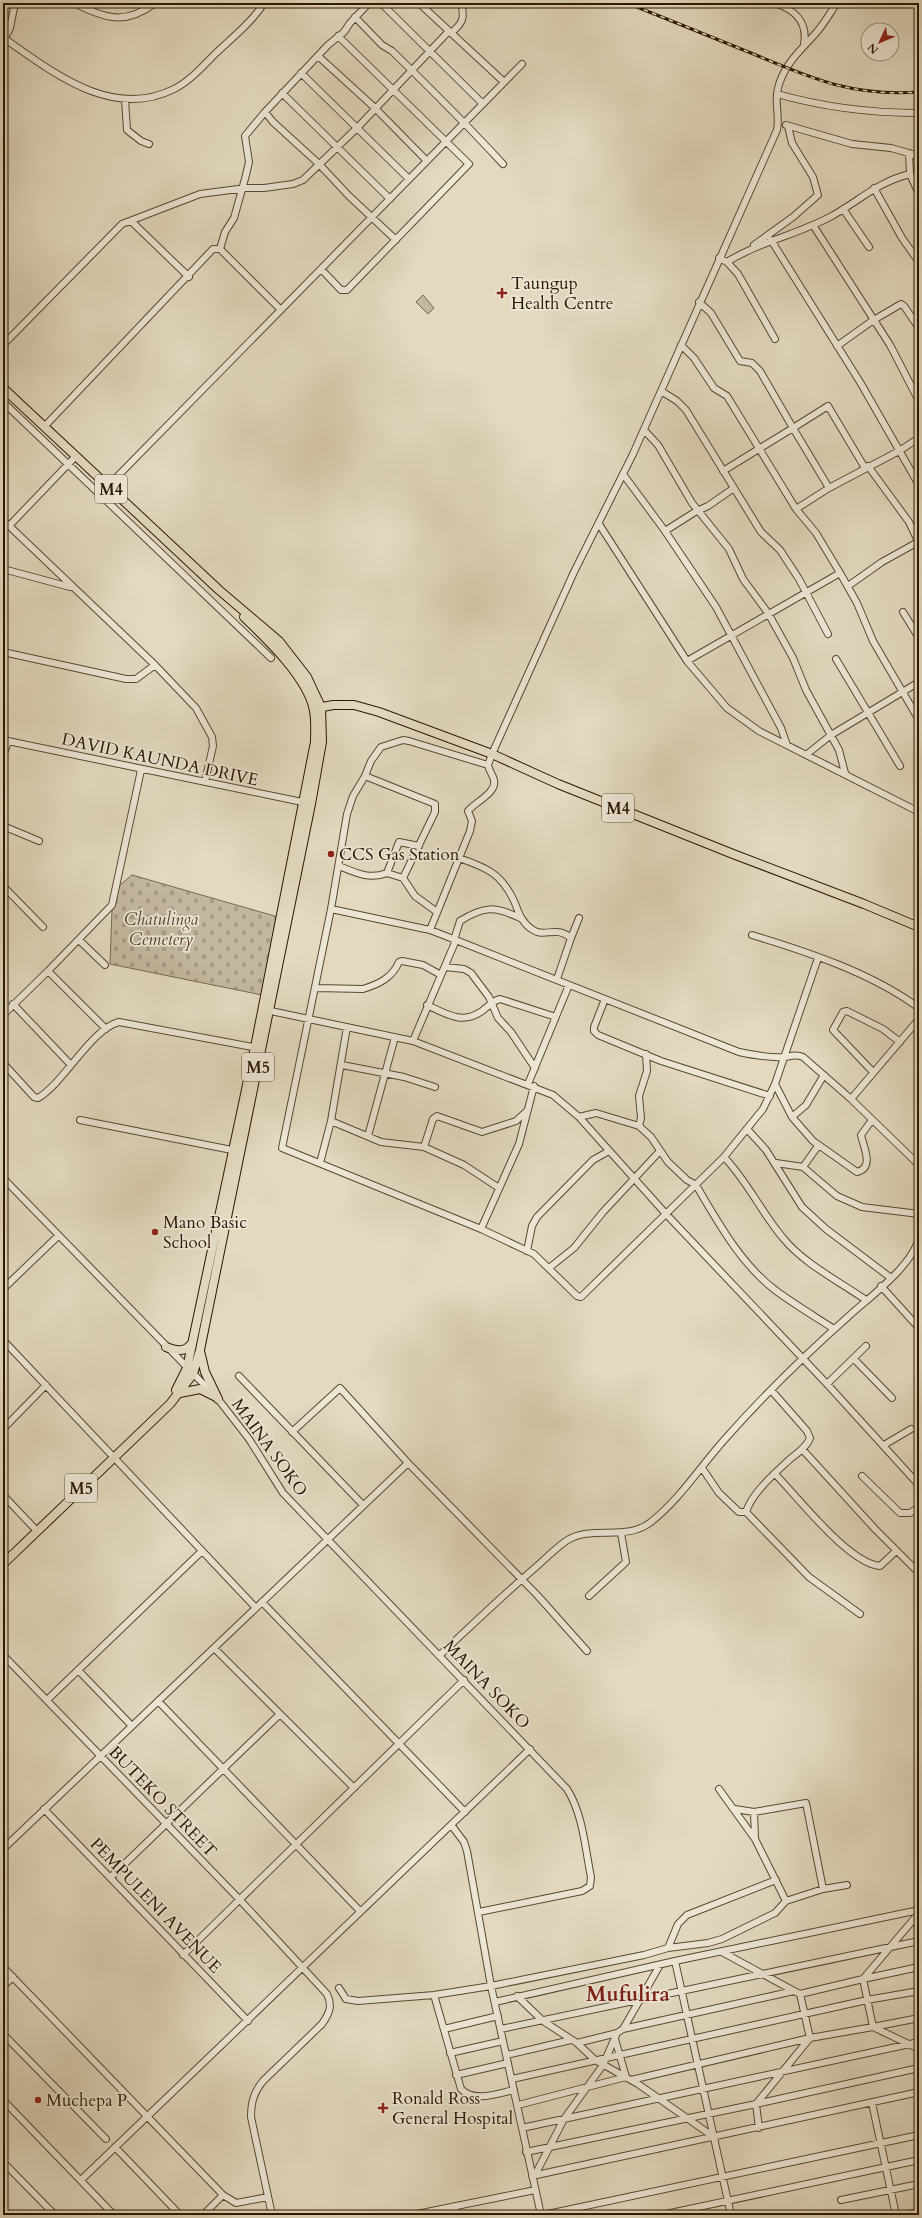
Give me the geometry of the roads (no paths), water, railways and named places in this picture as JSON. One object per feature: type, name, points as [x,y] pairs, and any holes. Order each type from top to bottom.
[{"type":"main road","name":"M4","points":[[3,388],[216,588],[288,662],[318,708],[342,705],[367,708],[492,754],[558,784],[919,927]]},
{"type":"main road","name":"M5","points":[[3,1564],[160,1414],[180,1393],[200,1350],[237,1151],[307,803],[318,708]]},
{"type":"main road","name":"M5","points":[[160,1414],[190,1371],[192,1342],[237,1151]]},
{"type":"main road","points":[[166,1347],[175,1350],[183,1350],[192,1342]]},
{"type":"main road","points":[[200,1350],[205,1372],[218,1399]]},
{"type":"main road","points":[[180,1393],[200,1390],[218,1399]]},
{"type":"street","points":[[15,3],[4,41],[92,93],[112,99],[155,96],[174,89],[198,71],[248,23],[264,3]]},
{"type":"street","points":[[74,3],[110,18],[122,18],[137,13],[155,3]]},
{"type":"street","points":[[220,249],[225,232],[234,218],[249,162],[245,136],[282,93],[338,36],[344,32],[356,16],[370,3]]},
{"type":"street","points":[[381,3],[483,104]]},
{"type":"street","points":[[419,3],[504,82]]},
{"type":"street","points":[[3,345],[122,224],[194,196],[241,189],[264,188],[299,182],[357,128],[430,50],[463,22],[464,16],[461,3]]},
{"type":"street","points":[[776,3],[798,16],[803,25],[805,35],[804,44]]},
{"type":"street","points":[[430,930],[470,831],[472,821],[468,810],[492,790],[494,785],[494,780],[488,765],[492,754],[574,572],[599,524],[644,430],[699,302],[777,130],[779,123],[778,88],[787,68],[804,44],[816,33],[837,3]]},
{"type":"street","points":[[356,16],[382,45],[392,51],[465,122],[474,134],[503,164]]},
{"type":"street","points":[[320,269],[344,291],[468,166],[467,162],[447,141],[420,117],[394,88],[338,36]]},
{"type":"street","points":[[318,56],[375,108],[427,161]]},
{"type":"street","points":[[108,486],[522,64]]},
{"type":"street","points":[[301,73],[409,179]]},
{"type":"street","points":[[282,93],[390,199]]},
{"type":"street","points":[[777,94],[810,103],[865,110],[919,113]]},
{"type":"street","points":[[125,99],[127,130],[141,141],[149,144]]},
{"type":"street","points":[[265,112],[273,122],[319,164],[396,240]]},
{"type":"street","points":[[779,123],[852,144],[891,148],[919,156]]},
{"type":"street","points":[[727,262],[751,248],[793,217],[818,195],[813,177],[792,143],[788,126]]},
{"type":"street","points":[[909,153],[910,174],[919,194]]},
{"type":"street","points":[[751,248],[813,225],[843,209],[887,181],[910,174]]},
{"type":"street","points":[[874,188],[902,238],[919,262]]},
{"type":"street","points":[[843,209],[869,247]]},
{"type":"street","points":[[131,221],[189,277]]},
{"type":"street","points":[[813,225],[872,321],[890,345],[919,401]]},
{"type":"street","points":[[771,240],[810,305],[837,346],[919,484]]},
{"type":"street","points":[[44,427],[189,277],[213,250],[220,249]]},
{"type":"street","points":[[220,249],[280,309]]},
{"type":"street","points":[[719,258],[727,262],[738,274],[775,339]]},
{"type":"street","points":[[699,302],[711,313],[740,361],[752,363],[760,371],[829,488]]},
{"type":"street","points":[[837,346],[872,321],[901,304],[919,328]]},
{"type":"street","points":[[681,345],[694,358],[714,388],[727,396],[796,509],[816,533],[848,586],[866,629],[919,720]]},
{"type":"street","points":[[661,391],[686,410],[761,532],[780,550],[806,591],[828,634]]},
{"type":"street","points":[[3,402],[271,658]]},
{"type":"street","points":[[723,470],[828,406],[867,467],[909,522],[918,542],[882,562],[848,586]]},
{"type":"street","points":[[644,430],[658,445],[687,495],[729,549],[743,578],[768,613],[793,658],[806,690],[839,750],[845,773]]},
{"type":"street","points":[[796,509],[829,488],[899,451],[919,438]]},
{"type":"street","points":[[10,526],[76,456]]},
{"type":"street","points":[[623,474],[703,586],[732,635],[781,728],[787,745]]},
{"type":"street","points":[[665,531],[734,488]]},
{"type":"street","points":[[3,520],[155,665],[196,708],[212,737],[212,755],[205,782]]},
{"type":"street","points":[[599,524],[687,661],[722,703],[736,716],[759,731],[845,773],[919,812]]},
{"type":"street","points":[[3,569],[72,587]]},
{"type":"street","points":[[687,661],[806,591],[840,573]]},
{"type":"street","points":[[206,595],[216,588]]},
{"type":"street","points":[[903,612],[919,638]]},
{"type":"street","points":[[3,652],[126,679],[136,679],[155,665]]},
{"type":"street","points":[[836,659],[900,766]]},
{"type":"street","points":[[806,755],[831,735],[919,682]]},
{"type":"street","points":[[488,765],[402,740],[381,747],[371,761],[365,776],[353,796],[347,814],[339,866],[310,1019],[282,1148],[481,1229],[534,1254],[577,1296],[581,1297],[724,1157],[763,1109],[775,1084],[818,958]]},
{"type":"street","points":[[3,756],[5,741]]},
{"type":"street","name":"DAVID KAUNDA DRIVE","points":[[5,741],[307,803]]},
{"type":"street","points":[[3,1015],[48,972],[112,905],[141,770]]},
{"type":"street","points":[[365,776],[435,804],[435,812],[403,878]]},
{"type":"street","points":[[3,826],[39,841]]},
{"type":"street","points":[[388,873],[399,842],[419,846]]},
{"type":"street","points":[[459,858],[490,870],[496,874],[512,898],[520,918]]},
{"type":"street","points":[[339,866],[363,876],[378,876],[388,873],[403,878],[416,896],[437,912]]},
{"type":"street","points":[[3,886],[43,926]]},
{"type":"street","points":[[331,909],[430,930],[739,1052],[755,1056],[784,1057],[793,1055],[803,1057],[850,1098],[919,1165]]},
{"type":"street","points":[[413,1041],[427,1005],[445,967],[460,921],[481,910],[495,909],[520,918],[536,932],[553,931],[566,934],[571,938]]},
{"type":"street","points":[[557,979],[571,938],[580,918]]},
{"type":"street","points":[[752,935],[859,973],[899,994],[919,1008]]},
{"type":"street","points":[[79,940],[105,965]]},
{"type":"street","points":[[316,988],[363,989],[370,987],[388,978],[394,972],[399,962],[402,961],[423,965],[441,975]]},
{"type":"street","points":[[445,967],[468,970],[492,1002],[498,1018],[511,1032],[535,1068]]},
{"type":"street","points":[[48,972],[106,1029]]},
{"type":"street","points":[[481,1229],[519,1144],[528,1110],[535,1068],[569,985]]},
{"type":"street","points":[[427,1005],[464,1019],[476,1015],[492,1002],[500,999],[556,1017]]},
{"type":"street","points":[[605,999],[597,1018],[594,1031],[598,1035],[717,1080],[770,1096]]},
{"type":"street","points":[[13,1004],[70,1064]]},
{"type":"street","points":[[266,1010],[413,1041],[554,1095],[579,1117],[666,1214],[803,1360],[828,1384],[918,1482]]},
{"type":"street","points":[[872,1072],[833,1030],[843,1012],[847,1011],[877,1026],[900,1042]]},
{"type":"street","points":[[850,1098],[919,1019]]},
{"type":"street","points":[[3,1063],[34,1097],[38,1098],[106,1029],[119,1022],[131,1023],[258,1048]]},
{"type":"street","points":[[320,1163],[331,1121],[342,1064],[347,1027]]},
{"type":"street","points":[[368,1136],[395,1037]]},
{"type":"street","points":[[639,1126],[641,1118],[639,1096],[647,1071],[646,1054]]},
{"type":"street","points":[[342,1064],[404,1077],[435,1087]]},
{"type":"street","points":[[792,1117],[806,1105],[824,1075]]},
{"type":"street","points":[[775,1084],[792,1117],[818,1146],[838,1157],[852,1170],[860,1171],[867,1159],[861,1135],[872,1120]]},
{"type":"street","points":[[424,1146],[433,1119],[437,1116],[482,1132],[516,1121],[528,1110]]},
{"type":"street","points":[[579,1117],[596,1113],[639,1126],[651,1137],[659,1152],[683,1177],[696,1184],[734,1246],[751,1266],[774,1289],[834,1329]]},
{"type":"street","points":[[80,1120],[237,1151]]},
{"type":"street","points":[[331,1121],[390,1143],[424,1146],[464,1165],[499,1188]]},
{"type":"street","points":[[747,1129],[776,1163],[794,1196],[811,1216],[891,1278]]},
{"type":"street","points":[[804,1167],[818,1146]]},
{"type":"street","points":[[527,1251],[532,1226],[537,1216],[593,1160],[609,1151]]},
{"type":"street","points":[[550,1268],[574,1248],[659,1152]]},
{"type":"street","points":[[724,1157],[744,1180],[784,1239],[797,1252],[866,1300]]},
{"type":"street","points":[[776,1163],[804,1167],[837,1196],[849,1202],[878,1210],[919,1214]]},
{"type":"street","name":"MAINA SOKO","points":[[3,1178],[218,1399],[249,1439],[283,1493],[464,1680],[561,1782],[574,1799],[590,1877],[590,1886],[582,1891],[479,1912]]},
{"type":"street","points":[[3,1290],[58,1236]]},
{"type":"street","points":[[440,1655],[520,1580],[567,1541],[580,1535],[593,1533],[621,1533],[636,1530],[651,1522],[675,1500],[725,1440],[771,1390],[834,1329],[891,1278],[911,1255],[919,1238]]},
{"type":"street","points":[[881,1286],[919,1328]]},
{"type":"street","points":[[3,1340],[256,1608]]},
{"type":"street","points":[[828,1384],[866,1346]]},
{"type":"street","points":[[854,1359],[892,1398]]},
{"type":"street","points":[[239,1376],[363,1505]]},
{"type":"street","points":[[3,1429],[46,1385]]},
{"type":"street","points":[[292,1432],[340,1388],[408,1463],[520,1580],[538,1596],[587,1651]]},
{"type":"street","points":[[746,1512],[750,1502],[775,1474],[809,1441],[810,1435],[771,1390]]},
{"type":"street","points":[[884,1445],[911,1429]]},
{"type":"street","points":[[802,1449],[896,1551],[919,1573]]},
{"type":"street","points":[[3,1849],[408,1463]]},
{"type":"street","points":[[702,1468],[719,1493],[739,1512],[746,1512],[808,1577],[860,1614]]},
{"type":"street","points":[[775,1474],[839,1542],[861,1559],[880,1566],[896,1551]]},
{"type":"street","points":[[862,1476],[900,1513],[910,1513],[919,1507]]},
{"type":"street","points":[[3,1495],[37,1531]]},
{"type":"street","points":[[589,1596],[626,1562],[621,1533]]},
{"type":"street","points":[[47,1700],[202,1551]]},
{"type":"street","points":[[262,1602],[465,1812]]},
{"type":"street","points":[[214,1648],[354,1788]]},
{"type":"street","name":"BUTEKO STREET","points":[[3,1655],[240,1900],[327,1994],[330,2010],[322,2024],[263,2081],[254,2096],[251,2117],[272,2215]]},
{"type":"street","points":[[78,1670],[132,1726]]},
{"type":"street","points":[[183,1955],[464,1680]]},
{"type":"street","points":[[158,1701],[360,1911]]},
{"type":"street","points":[[111,1877],[280,1714]]},
{"type":"street","points":[[81,2180],[248,2021],[360,1911],[452,1826],[530,1750]]},
{"type":"street","points":[[719,1790],[735,1809],[755,1839],[786,1901]]},
{"type":"street","points":[[735,1809],[754,1812],[806,1803],[823,1889]]},
{"type":"street","name":"PEMPULENI AVENUE","points":[[44,1810],[111,1877],[183,1955],[248,2021]]},
{"type":"street","points":[[754,1812],[755,1839]]},
{"type":"street","points":[[452,1826],[464,1842],[467,1851],[491,1986],[518,2105],[526,2152],[542,2215],[723,2178],[919,2135]]},
{"type":"street","points":[[668,1948],[682,1918],[733,1895],[776,1880]]},
{"type":"street","points":[[338,1988],[346,1999],[358,2001],[434,1995],[491,1986],[620,1960],[668,1948],[708,1943],[722,1939],[775,1913],[786,1901],[823,1889],[847,1885]]},
{"type":"street","points":[[495,2002],[675,1961],[919,1910]]},
{"type":"street","points":[[863,1979],[919,1913]]},
{"type":"street","points":[[501,2029],[638,2002],[760,1974],[919,1941]]},
{"type":"street","points":[[722,1952],[760,1974],[800,1994],[919,1966]]},
{"type":"street","points":[[675,1961],[731,2215]]},
{"type":"street","points":[[533,2176],[564,2119],[603,2065],[616,2036],[623,2029],[660,1965]]},
{"type":"street","points":[[3,1967],[223,2195],[236,2203],[268,2197]]},
{"type":"street","points":[[3,1986],[13,1977]]},
{"type":"street","points":[[863,1979],[873,2026]]},
{"type":"street","points":[[512,2079],[607,2056],[806,2015],[867,2000],[919,1991]]},
{"type":"street","points":[[623,2029],[794,1992]]},
{"type":"street","points":[[759,2128],[756,2104],[810,2038],[800,1994]]},
{"type":"street","points":[[434,1995],[461,2089],[475,2096],[514,2090]]},
{"type":"street","points":[[517,1996],[543,2021],[574,2041],[594,2060],[629,2078],[660,2098],[714,2137]]},
{"type":"street","points":[[444,2029],[498,2016]]},
{"type":"street","points":[[518,2105],[586,2087],[698,2064],[810,2038],[919,2018]]},
{"type":"street","points":[[873,2026],[919,2049]]},
{"type":"street","points":[[3,2034],[106,2139]]},
{"type":"street","points":[[507,2055],[574,2041],[616,2036]]},
{"type":"street","points":[[616,2036],[620,2054],[629,2078]]},
{"type":"street","points":[[450,2053],[503,2041]]},
{"type":"street","points":[[522,2128],[703,2089],[781,2074],[919,2042]]},
{"type":"street","points":[[456,2075],[508,2063]]},
{"type":"street","points":[[526,2152],[919,2068]]},
{"type":"street","points":[[533,2176],[919,2092]]},
{"type":"street","points":[[3,2100],[114,2215]]},
{"type":"street","points":[[872,2103],[879,2143],[896,2215]]},
{"type":"street","points":[[115,2147],[180,2215]]},
{"type":"street","points":[[661,2215],[919,2160]]},
{"type":"street","points":[[3,2162],[55,2215]]},
{"type":"street","points":[[841,2200],[919,2184]]},
{"type":"street","points":[[412,2215],[535,2190]]},
{"type":"street","points":[[203,2215],[223,2195]]},
{"type":"street","points":[[452,2207],[459,2215]]},
{"type":"street","points":[[903,2215],[919,2212]]},
{"type":"railway","points":[[627,3],[810,77],[850,88],[871,91],[894,93],[919,92]]},
{"type":"place","name":"Taungup Health Centre","points":[[502,293]]},
{"type":"place","name":"CCS Gas Station","points":[[331,854]]},
{"type":"place","name":"Mano Basic School","points":[[155,1232]]},
{"type":"place","name":"Muchepa P","points":[[38,2100]]},
{"type":"place","name":"Ronald Ross General Hospital","points":[[383,2108]]},
{"type":"district","name":"Mufulira","points":[[628,1994]]},
{"type":"park label","name":"Chatulinga Cemetery","points":[[161,929]]}]
